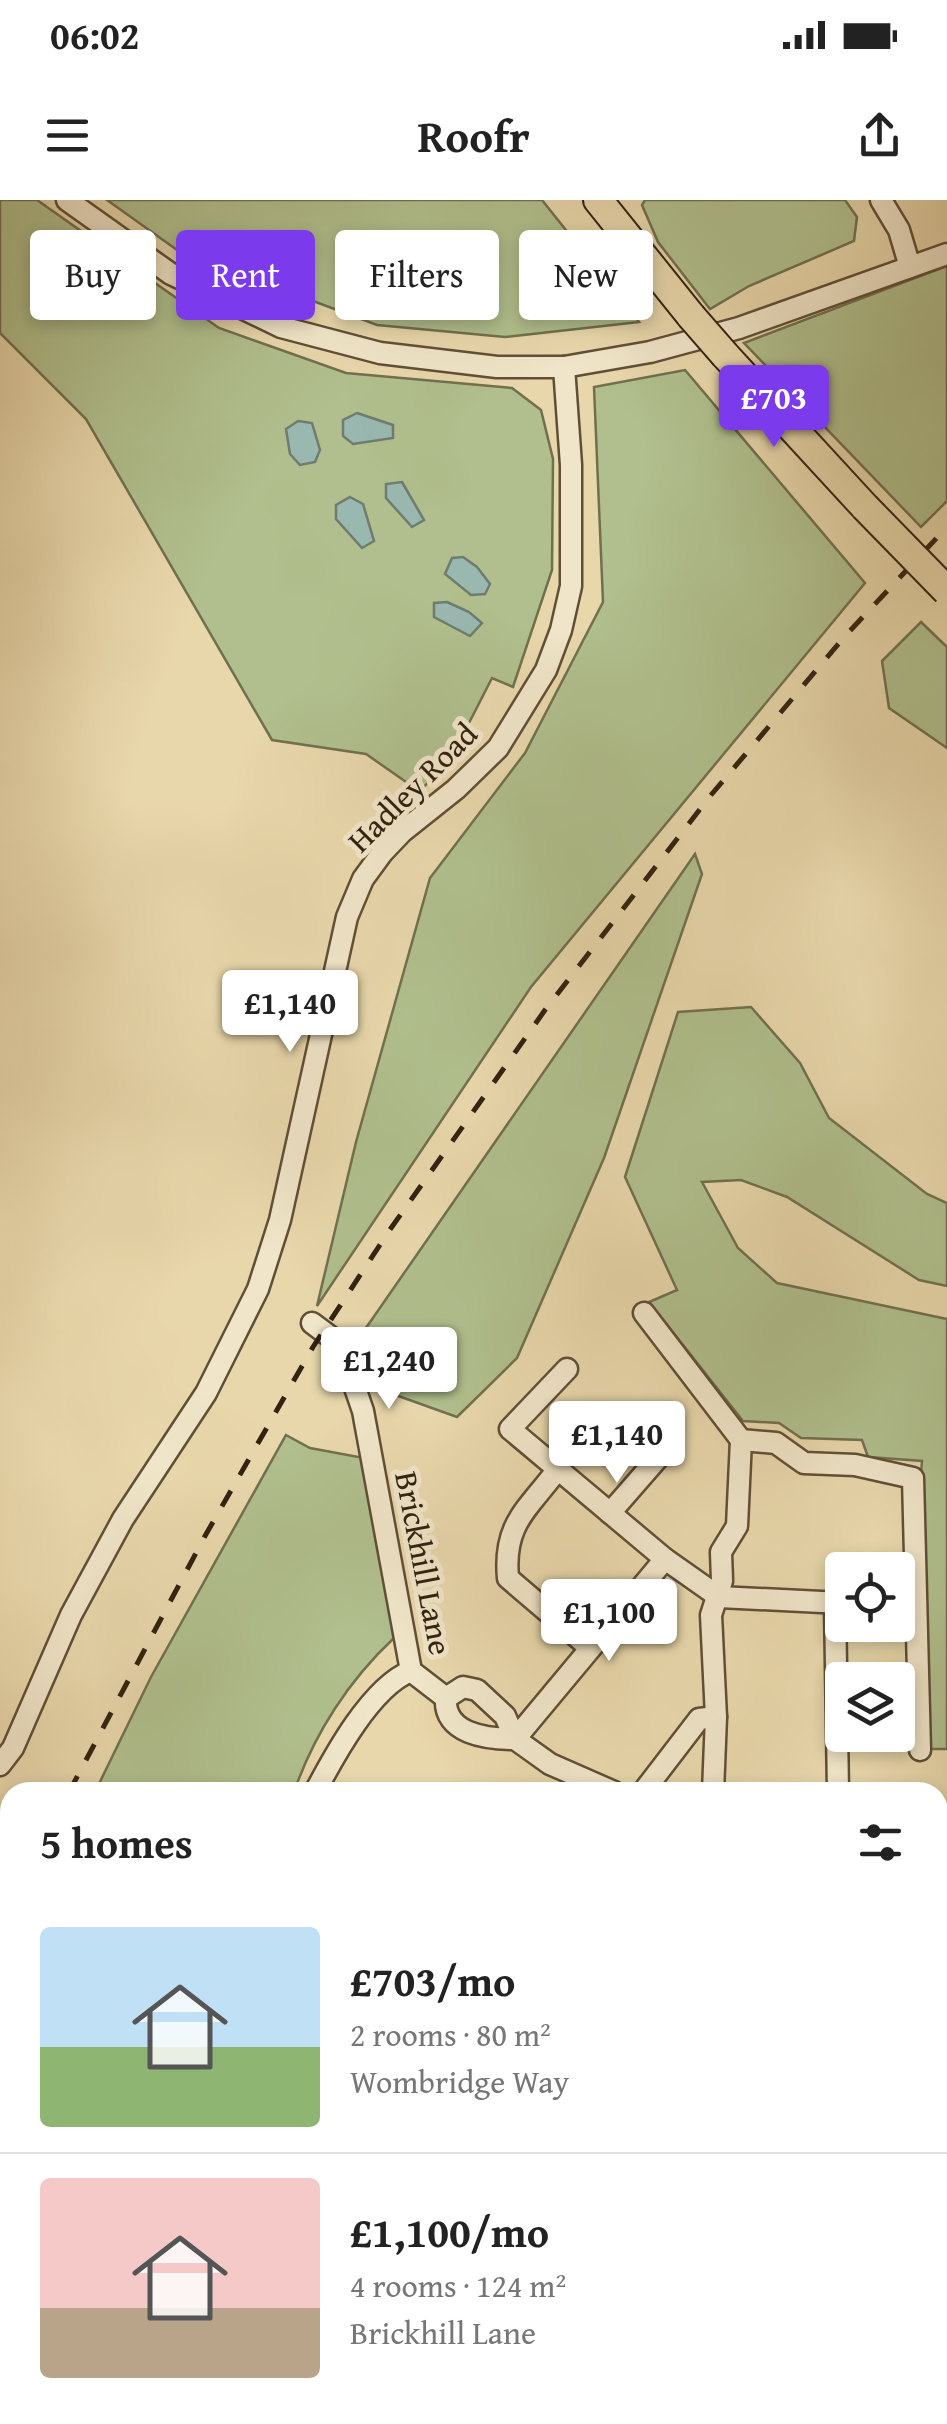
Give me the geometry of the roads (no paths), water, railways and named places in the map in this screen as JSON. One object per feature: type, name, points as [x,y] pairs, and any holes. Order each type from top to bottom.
[{"type":"main road","points":[[598,200],[691,316],[947,591]]},
{"type":"street","points":[[67,200],[171,274],[281,327],[380,352],[497,367],[564,367],[650,352],[739,328],[947,254]]},
{"type":"street","points":[[881,200],[899,230],[910,267]]},
{"type":"street","name":"Hadley Road","points":[[0,1765],[13,1748],[72,1614],[123,1519],[206,1393],[258,1289],[280,1220],[347,917],[363,880],[402,832],[456,789],[498,748],[546,670],[571,586],[571,465],[564,367]]},
{"type":"street","points":[[644,1313],[741,1440],[737,1526],[721,1552],[719,1597],[711,1615],[716,1717],[713,1782]]},
{"type":"street","name":"Brickhill Lane","points":[[312,1322],[340,1344],[364,1410],[411,1671],[446,1698]]},
{"type":"street","points":[[567,1368],[510,1429],[665,1559],[719,1597],[825,1601]]},
{"type":"street","points":[[741,1440],[776,1443],[804,1463],[855,1465],[913,1478],[909,1552]]},
{"type":"street","points":[[610,1513],[664,1450]]},
{"type":"street","points":[[558,1470],[510,1532],[506,1550],[508,1578],[590,1648]]},
{"type":"street","points":[[515,1739],[665,1559]]},
{"type":"street","points":[[838,1782],[839,1642]]},
{"type":"street","points":[[910,1642],[920,1750]]},
{"type":"street","points":[[320,1782],[359,1718],[398,1676],[411,1671]]},
{"type":"street","name":"Brickhill Lane","points":[[446,1698],[462,1687],[477,1690],[506,1716],[515,1739],[550,1764],[591,1782]]},
{"type":"street","name":"Brickhill Lane","points":[[446,1698],[445,1710],[451,1722],[486,1738],[515,1739]]},
{"type":"street","points":[[652,1782],[699,1719],[716,1717]]},
{"type":"water","points":[[357,413],[393,425],[393,438],[353,444],[343,436],[343,420]]},
{"type":"water","points":[[298,421],[312,423],[320,450],[315,462],[300,465],[290,454],[286,429]]},
{"type":"water","points":[[402,482],[424,520],[412,527],[386,498],[386,484]]},
{"type":"water","points":[[350,497],[363,504],[374,541],[362,548],[336,519],[336,505]]},
{"type":"water","points":[[463,557],[490,584],[485,594],[471,595],[445,574],[452,558]]},
{"type":"water","points":[[447,602],[482,623],[470,636],[434,617],[434,603]]},
{"type":"railway","points":[[74,1782],[205,1536],[313,1347],[389,1231],[545,1010],[711,795],[846,635],[947,527]]}]
